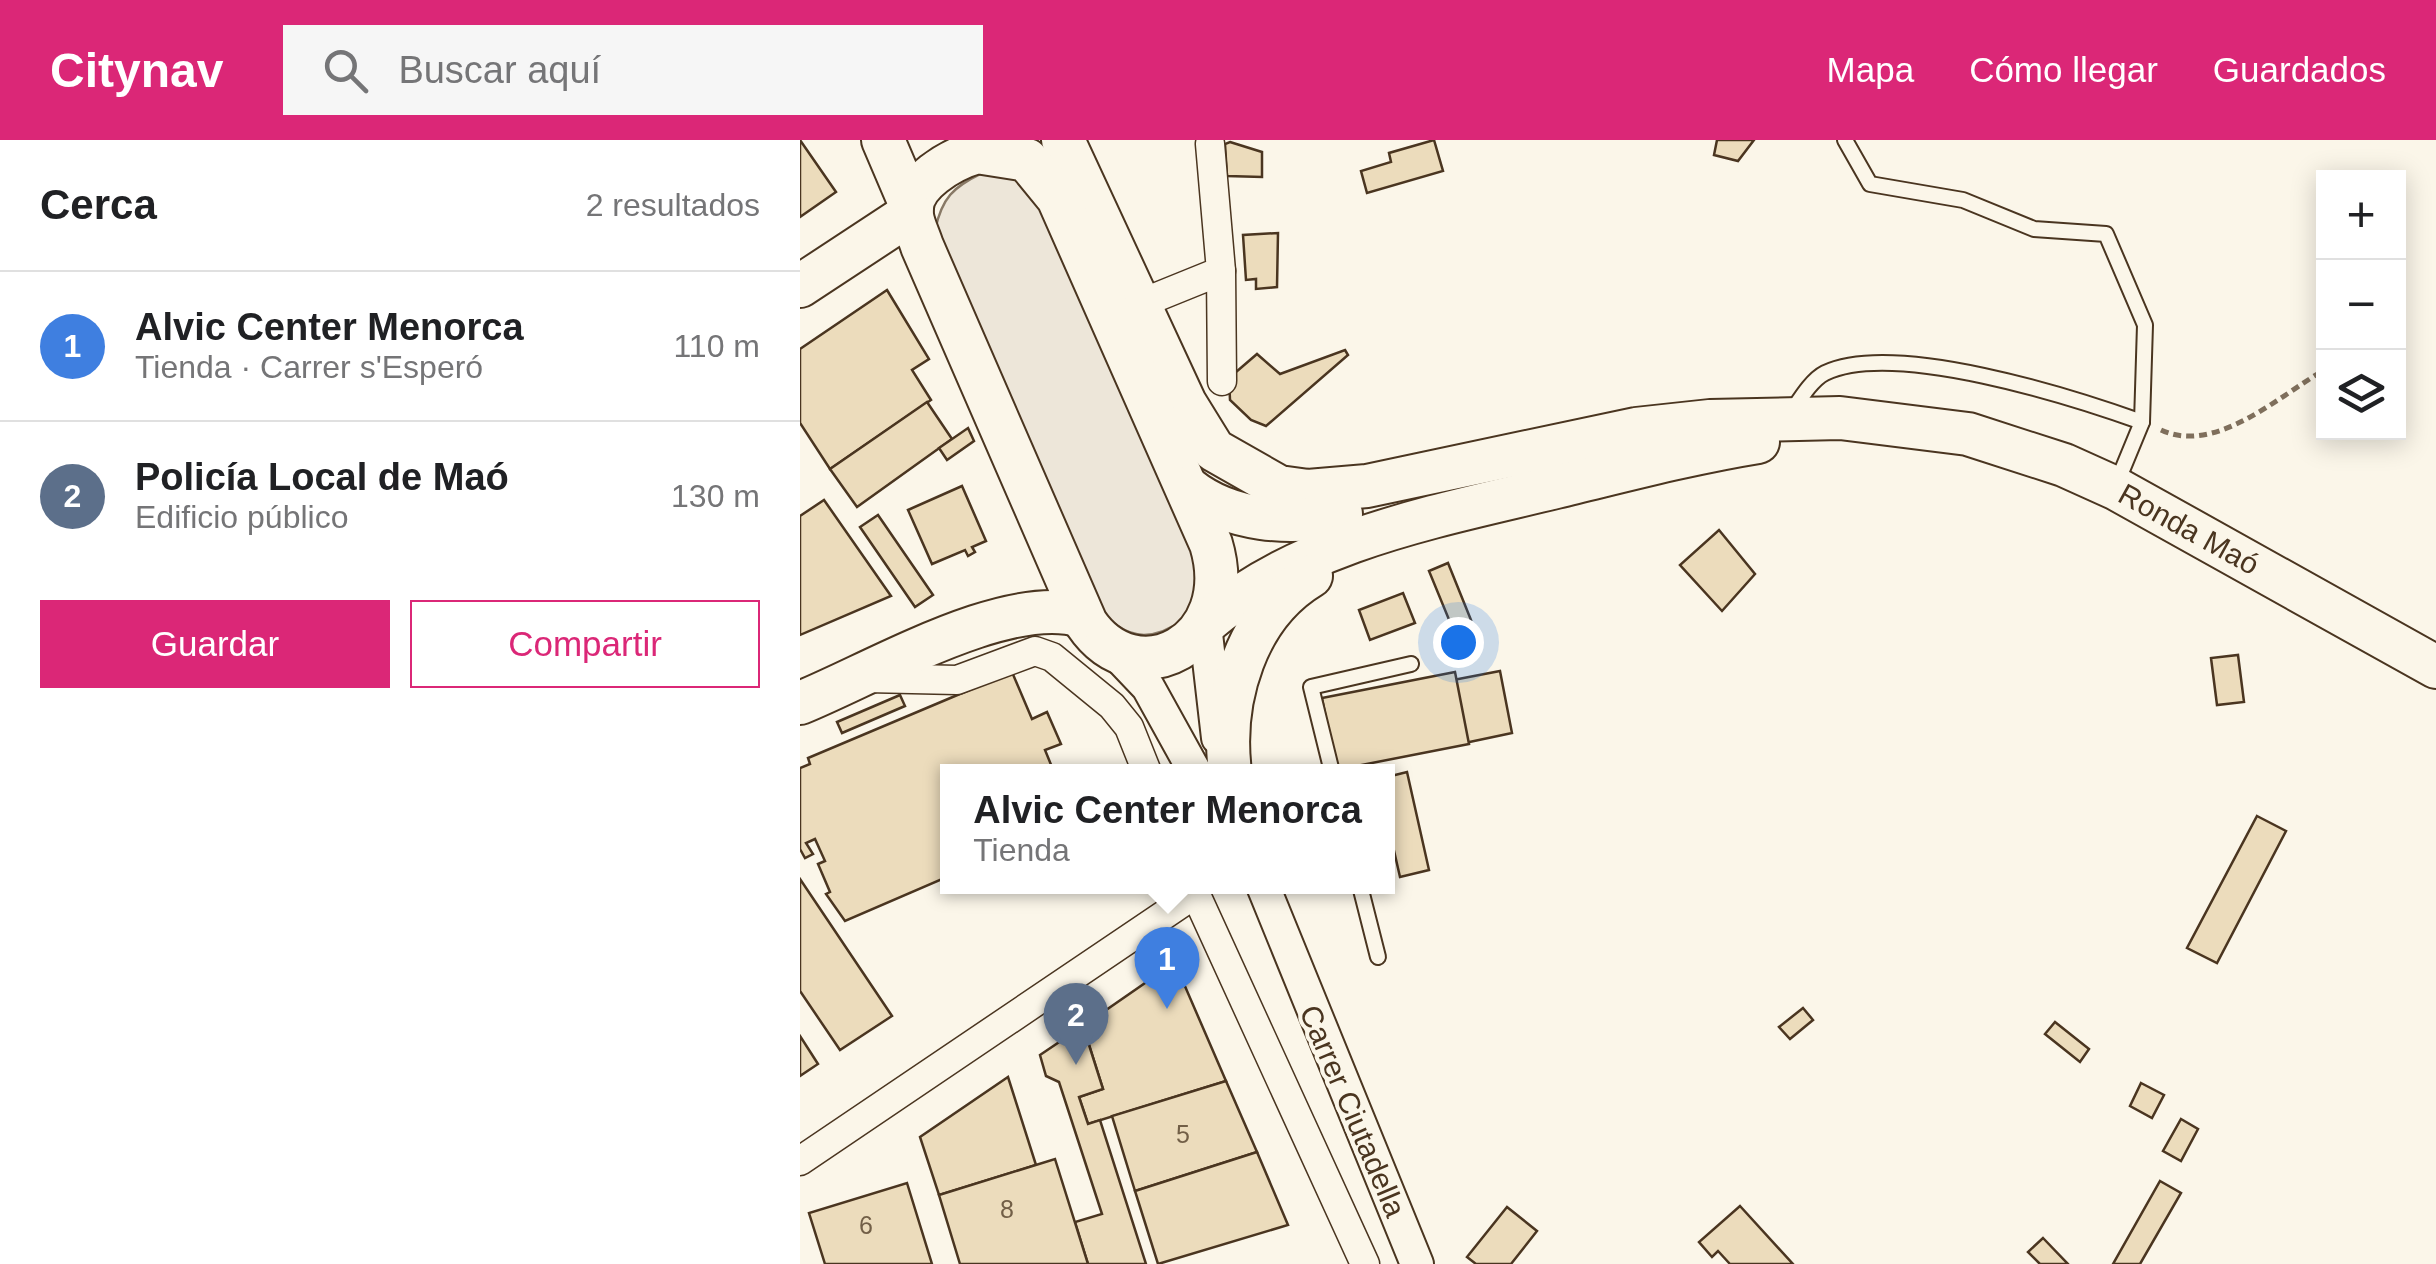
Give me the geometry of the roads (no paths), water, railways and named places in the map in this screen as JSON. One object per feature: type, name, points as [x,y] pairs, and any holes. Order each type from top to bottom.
[{"type":"main road","points":[[884,140],[1092,627]]},
{"type":"main road","points":[[1036,140],[1058,198],[1188,488],[1218,568],[1218,591],[1207,623]]},
{"type":"main road","points":[[1063,140],[1142,303],[1185,403],[1214,450],[1279,486],[1308,491],[1367,486],[1636,429],[1787,420]]},
{"type":"main road","points":[[800,286],[911,210],[926,182],[952,159],[977,152],[1027,160],[1058,198]]},
{"type":"main road","name":"Ronda Maó","points":[[1787,420],[1840,418],[1927,428],[2006,445],[2115,488],[2436,667]]},
{"type":"main road","points":[[1188,488],[1220,511],[1261,517],[1323,518],[1612,450],[1787,420]]},
{"type":"main road","name":"Ronda Maó","points":[[1439,516],[1712,450],[1852,428],[1927,428]]},
{"type":"main road","points":[[800,703],[1016,612],[1063,610],[1092,627],[1120,651],[1146,656],[1177,650],[1194,640],[1237,597],[1287,569],[1439,516]]},
{"type":"main road","points":[[1228,764],[1226,736],[1233,692],[1246,653],[1273,605],[1346,555],[1439,516]]},
{"type":"street","points":[[1210,144],[1221,271],[1222,381]]},
{"type":"street","points":[[1142,303],[1221,271]]},
{"type":"street","points":[[1207,623],[1209,684],[1226,764]]},
{"type":"street","points":[[1092,627],[1148,687],[1191,764]]},
{"type":"street","points":[[861,678],[956,680],[1035,651],[1052,656],[1129,727],[1144,764]]},
{"type":"street","points":[[800,1161],[1188,894]]},
{"type":"street","points":[[1196,894],[1365,1264]]},
{"type":"street","name":"Carrer Ciutadella","points":[[1257,894],[1288,958],[1417,1264]]},
{"type":"street","name":"Carrer Ciutadella","points":[[1266,894],[1288,958]]},
{"type":"lane","points":[[1846,140],[1870,184],[1963,200],[2034,229],[2106,234],[2146,325],[2142,422],[2115,488]]},
{"type":"lane","points":[[1787,420],[1824,373],[1861,365],[1944,368],[2046,388],[2142,422]]},
{"type":"lane","points":[[1330,764],[1311,688],[1411,664]]},
{"type":"lane","points":[[1362,894],[1378,957]]},
{"type":"place","name":"Alvic Center Menorca","points":[[1167,1009]]},
{"type":"place","name":"Policía Local de Maó","points":[[1076,1065]]}]
